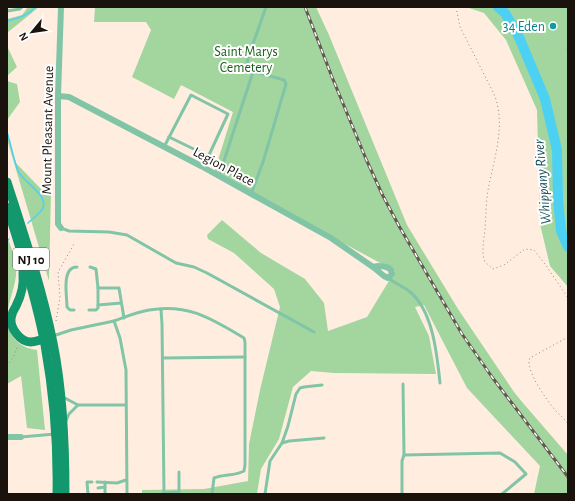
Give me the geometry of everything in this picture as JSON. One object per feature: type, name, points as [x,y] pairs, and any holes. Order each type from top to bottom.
[{"type":"main road","name":"NJ 10","points":[[7,182],[37,278],[48,338],[61,395],[65,494]]},
{"type":"main road","name":"NJ 10","points":[[7,207],[48,338],[56,434],[58,494]]},
{"type":"main road","points":[[20,249],[24,282],[21,296],[12,314],[11,322],[15,332],[24,340],[31,342],[48,338]]},
{"type":"street","name":"Mount Pleasant Avenue","points":[[61,7],[58,96],[58,224],[61,228]]},
{"type":"street","name":"Legion Place","points":[[58,96],[68,97],[219,176],[331,238],[384,276],[388,278],[392,272],[388,268],[378,266],[373,267]]},
{"type":"street","points":[[7,437],[21,437]]},
{"type":"lane","points":[[7,11],[20,9],[22,7]]},
{"type":"lane","points":[[251,194],[263,162],[286,84],[284,80],[248,70],[248,58],[266,7]]},
{"type":"lane","points":[[219,176],[254,72]]},
{"type":"lane","points":[[164,147],[191,95],[228,114],[203,168]]},
{"type":"lane","points":[[169,137],[208,156]]},
{"type":"lane","points":[[61,228],[69,231],[109,232],[127,236],[176,263],[194,267],[207,273],[314,332]]},
{"type":"lane","points":[[74,310],[70,310],[67,307],[66,279],[68,272],[74,267],[77,267]]},
{"type":"lane","points":[[89,310],[96,310],[98,308],[97,271],[94,267],[90,267]]},
{"type":"lane","points":[[388,278],[409,291],[425,313],[431,328],[440,383]]},
{"type":"lane","points":[[98,288],[119,288],[124,318]]},
{"type":"lane","points":[[98,305],[121,303]]},
{"type":"lane","points":[[48,338],[70,330],[114,321],[148,310],[161,309],[193,311],[244,338],[246,408],[244,471],[239,474],[223,475],[214,478],[212,494]]},
{"type":"lane","points":[[161,309],[163,358],[164,493],[179,492],[179,472]]},
{"type":"lane","points":[[114,321],[120,338],[126,370],[125,405],[127,494]]},
{"type":"lane","points":[[163,358],[245,357]]},
{"type":"lane","points":[[402,494],[402,461],[404,455],[403,384]]},
{"type":"lane","points":[[265,494],[270,461],[282,443],[297,391],[304,387],[322,385]]},
{"type":"lane","points":[[61,395],[66,400],[78,405],[125,405]]},
{"type":"lane","points":[[63,427],[69,414],[78,405]]},
{"type":"lane","points":[[21,437],[56,434]]},
{"type":"lane","points":[[282,443],[324,438]]},
{"type":"lane","points":[[404,455],[500,453],[515,462],[526,474],[502,494]]},
{"type":"lane","points":[[97,482],[117,482],[126,480]]},
{"type":"lane","points":[[88,494],[87,482],[92,482]]},
{"type":"lane","points":[[105,482],[105,494]]},
{"type":"lane","points":[[87,488],[92,488]]},
{"type":"lane","points":[[98,488],[105,488]]},
{"type":"path","points":[[456,7],[460,27],[495,98],[498,114],[499,133],[497,150],[487,195],[483,251],[485,262],[493,269],[499,268],[525,250],[534,250],[568,298]]},
{"type":"path","points":[[56,323],[60,297],[58,272],[74,244]]},
{"type":"path","points":[[568,337],[530,358],[528,363],[534,378],[551,405],[568,424]]},
{"type":"path","points":[[7,366],[20,343]]},
{"type":"green space","points":[[28,7],[39,7],[7,33],[7,19],[22,15]]},
{"type":"green space","name":"Saint Marys Cemetery","points":[[95,7],[316,7],[329,35],[407,225],[458,309],[514,392],[568,455],[568,494],[534,494],[540,466],[467,388],[424,305],[415,307],[429,336],[436,374],[334,373],[311,371],[293,387],[279,439],[261,469],[257,494],[142,494],[142,490],[204,489],[248,481],[249,444],[280,307],[274,289],[234,253],[208,239],[207,235],[222,220],[261,253],[305,279],[324,303],[328,331],[367,317],[395,271],[214,173],[233,112],[181,85],[174,99],[132,77],[151,30],[146,22],[94,22]]},
{"type":"green space","points":[[466,7],[568,7],[568,287],[550,266],[540,224],[537,110],[506,40],[484,13]]},
{"type":"green space","points":[[7,46],[17,67],[7,76]]},
{"type":"green space","points":[[7,81],[17,84],[20,102],[7,120]]},
{"type":"green space","points":[[7,132],[16,163],[41,189],[51,190],[49,281],[7,139]]},
{"type":"green space","points":[[7,236],[15,258],[16,272],[15,284],[7,315]]},
{"type":"green space","points":[[7,321],[10,332],[16,341],[25,347],[37,350],[45,430],[27,428],[21,376],[7,384]]},
{"type":"waterway","points":[[7,21],[26,15],[35,7]]},
{"type":"waterway","name":"Whippany River","points":[[498,7],[505,13],[519,37],[545,99],[557,150],[558,199],[561,231],[568,247]]},
{"type":"waterway","points":[[7,132],[18,171],[39,193],[44,203],[42,210],[28,223]]},
{"type":"railway","points":[[305,7],[366,159],[399,226],[462,334],[492,377],[568,477]]},
{"type":"place","name":"34 Eden","points":[[553,26]]}]
